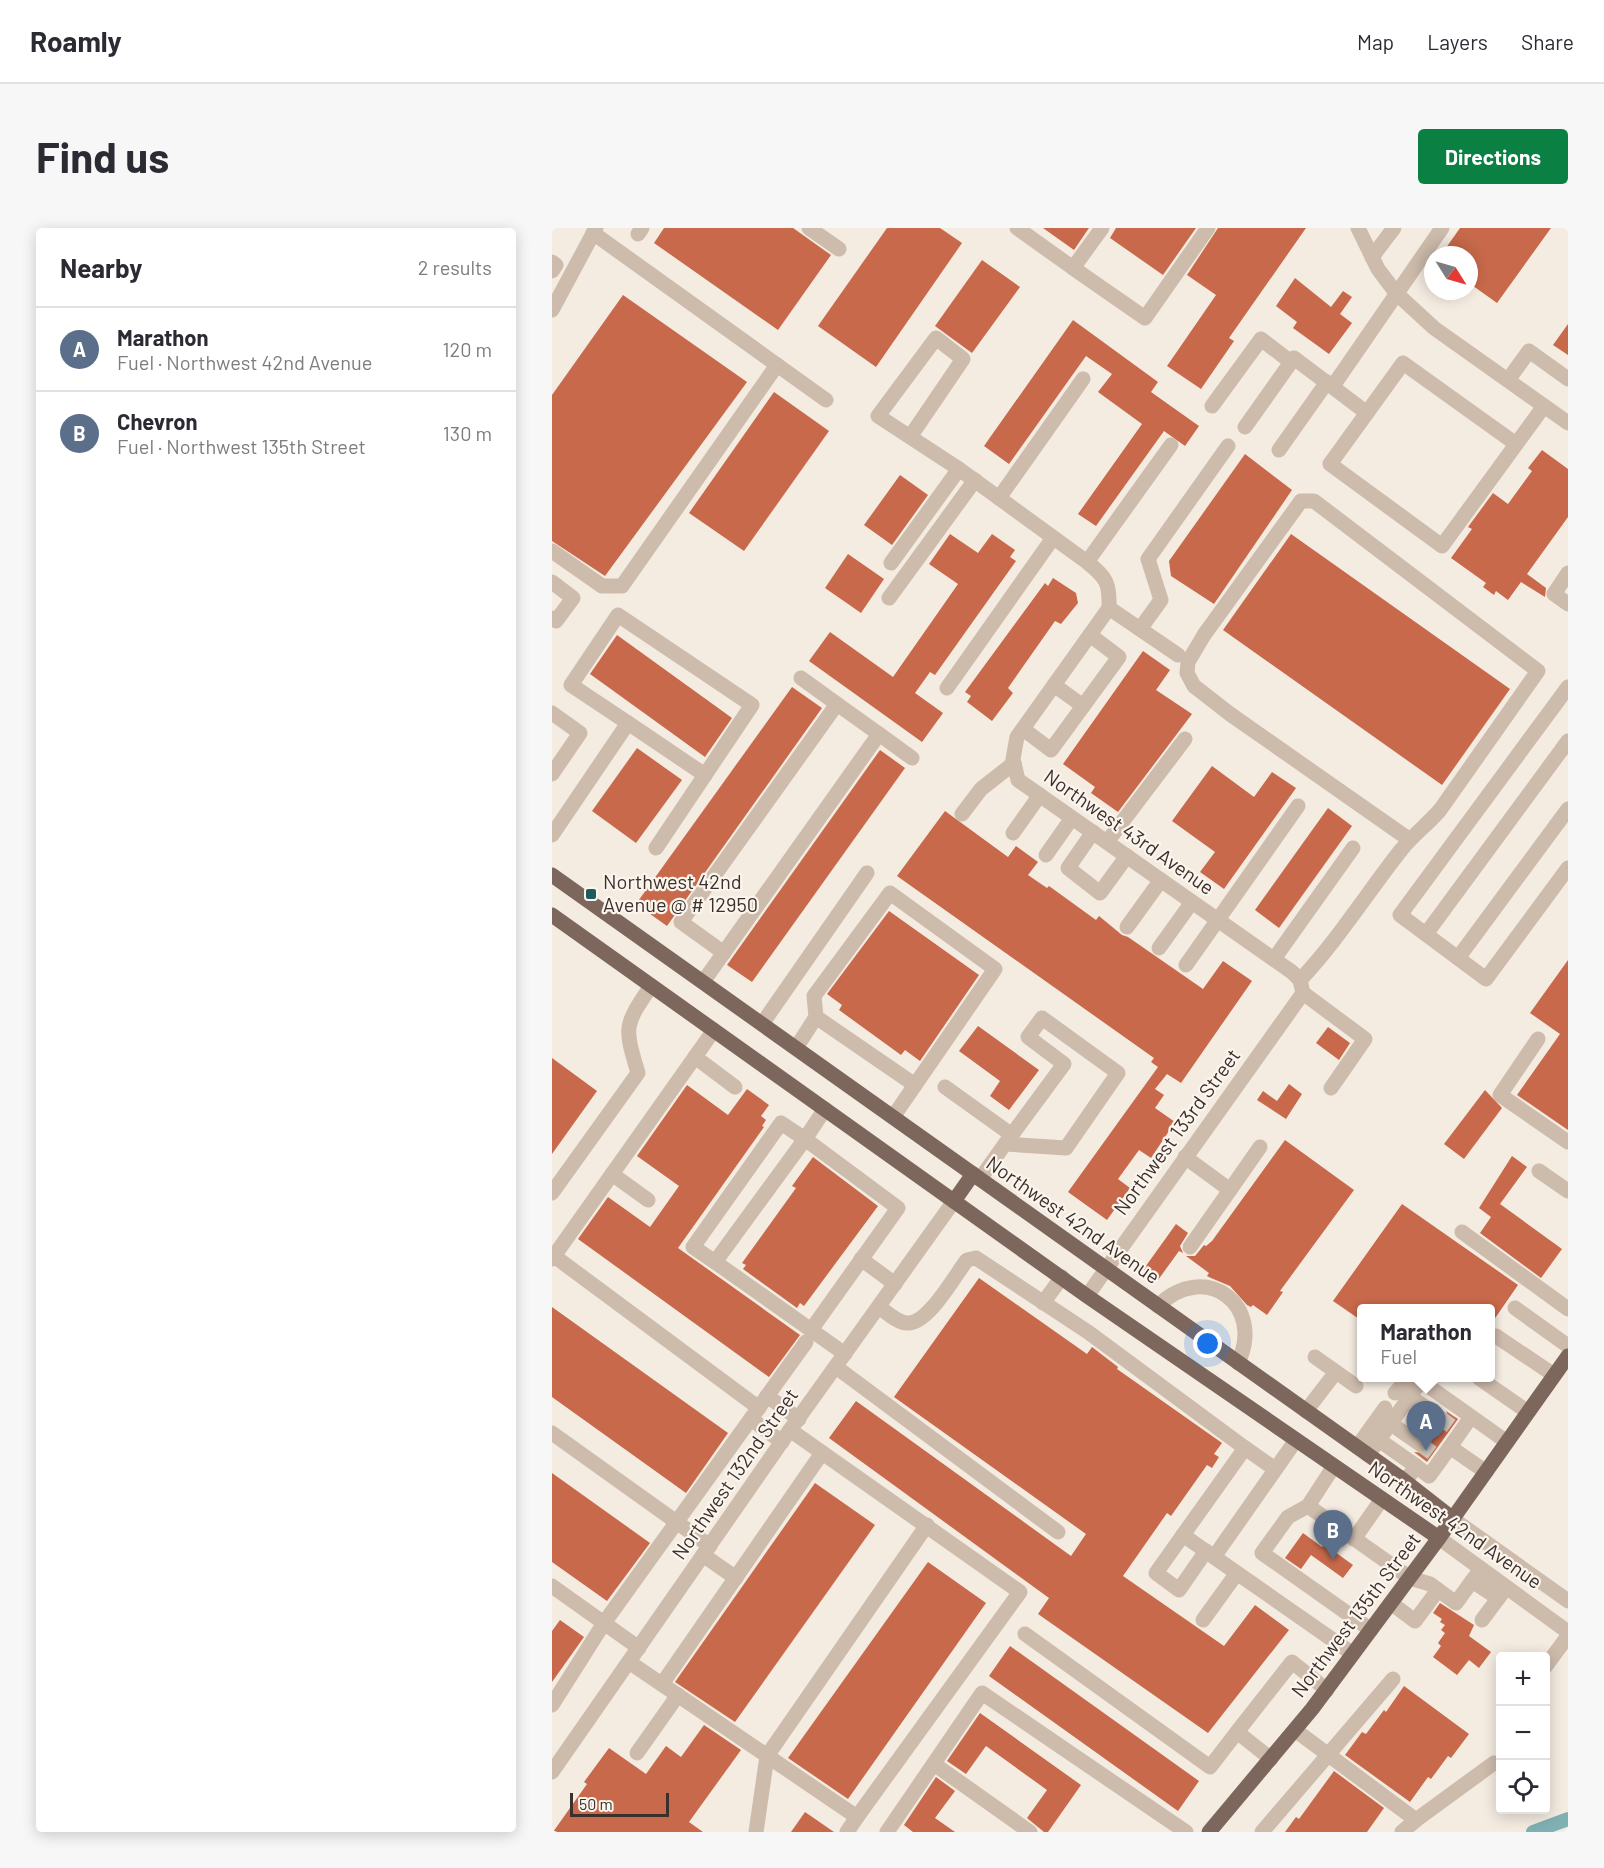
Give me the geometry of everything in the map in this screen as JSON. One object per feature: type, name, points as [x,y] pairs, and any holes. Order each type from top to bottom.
[{"type":"main road","name":"Northwest 42nd Avenue","points":[[552,875],[1362,1451],[1453,1519]]},
{"type":"main road","name":"Northwest 42nd Avenue","points":[[552,915],[1087,1296],[1439,1538]]},
{"type":"main road","points":[[954,1201],[977,1177]]},
{"type":"main road","name":"Northwest 135th Street","points":[[1209,1832],[1327,1690],[1453,1519],[1568,1356]]},
{"type":"street","points":[[809,228],[840,249]]},
{"type":"street","points":[[1017,228],[1145,318],[1208,228]]},
{"type":"street","points":[[1073,268],[1101,228]]},
{"type":"street","points":[[1358,228],[1372,257],[1396,293],[1434,328],[1568,423]]},
{"type":"street","points":[[1372,257],[1394,228]]},
{"type":"street","points":[[1279,450],[1330,384],[1442,228]]},
{"type":"street","points":[[552,310],[595,231],[826,400]]},
{"type":"street","points":[[552,262],[556,265],[552,271]]},
{"type":"street","points":[[910,437],[963,359],[936,338],[878,416],[910,437],[959,468],[1087,562],[1103,575],[1110,591],[1109,608],[1017,737],[1014,764],[981,789],[962,814]]},
{"type":"street","points":[[1212,406],[1261,339],[1291,362]]},
{"type":"street","points":[[1508,380],[1529,351],[1568,380]]},
{"type":"street","points":[[1245,426],[1294,358],[1367,413]]},
{"type":"street","points":[[1516,444],[1403,363],[1330,464],[1442,546],[1544,406]]},
{"type":"street","points":[[552,551],[602,586],[622,586],[777,365]]},
{"type":"street","points":[[999,498],[1083,380]]},
{"type":"street","points":[[1087,562],[1171,445]]},
{"type":"street","points":[[1140,629],[1161,600],[1148,559],[1228,446]]},
{"type":"street","points":[[891,563],[959,468]]},
{"type":"street","points":[[889,598],[975,480]]},
{"type":"street","name":"Northwest 133rd Street","points":[[1087,1296],[1324,954],[1410,840],[1440,810],[1538,671],[1314,501],[1301,501],[1204,635],[1188,662],[1187,673],[1194,686],[1230,714],[1410,840]]},
{"type":"street","points":[[947,688],[1053,538]]},
{"type":"street","points":[[1568,573],[1554,594],[1568,604]]},
{"type":"street","points":[[552,582],[573,598],[556,621],[552,618]]},
{"type":"street","points":[[1109,608],[1178,655]]},
{"type":"street","points":[[656,849],[752,705],[618,615],[571,685],[705,775]]},
{"type":"street","points":[[1023,729],[1051,750],[1119,657],[1090,635]]},
{"type":"street","points":[[801,678],[912,758]]},
{"type":"street","points":[[1054,685],[1083,706]]},
{"type":"street","points":[[1568,687],[1400,915],[1486,979],[1568,868]]},
{"type":"street","points":[[724,952],[681,922],[837,704]]},
{"type":"street","points":[[552,713],[580,733],[552,774]]},
{"type":"street","points":[[552,835],[557,816],[628,723]]},
{"type":"street","points":[[703,982],[879,734]]},
{"type":"street","points":[[1107,842],[1185,739]]},
{"type":"street","points":[[1426,934],[1568,741]]},
{"type":"street","name":"Northwest 43rd Avenue","points":[[1014,764],[1018,780],[1274,959],[1301,986],[1365,1039],[1330,1088]]},
{"type":"street","points":[[1013,833],[1040,795]]},
{"type":"street","points":[[1186,965],[1298,806]]},
{"type":"street","points":[[1458,958],[1568,809]]},
{"type":"street","points":[[1046,855],[1072,818]]},
{"type":"street","points":[[1093,832],[1068,868],[1100,892],[1127,856]]},
{"type":"street","points":[[1274,959],[1353,848]]},
{"type":"street","points":[[762,1024],[867,873]]},
{"type":"street","points":[[1127,927],[1161,880]]},
{"type":"street","points":[[796,1048],[816,1017],[814,996],[890,893],[995,969],[893,1117]]},
{"type":"street","points":[[1159,948],[1192,902]]},
{"type":"street","points":[[552,1193],[638,1073],[629,1045],[628,1022],[651,986]]},
{"type":"street","points":[[816,1017],[915,1085]]},
{"type":"street","points":[[945,1087],[1008,1139],[1066,1148],[1118,1073],[1042,1018],[1028,1037],[1064,1064],[1008,1139],[977,1177]]},
{"type":"street","points":[[714,1030],[553,1258],[759,1408],[1020,1592],[847,1832]]},
{"type":"street","points":[[1538,1039],[1500,1095],[1568,1142]]},
{"type":"street","points":[[695,1057],[735,1087]]},
{"type":"street","points":[[715,1262],[825,1109]]},
{"type":"street","points":[[552,1705],[604,1623],[675,1521],[759,1408],[809,1336],[861,1260],[898,1208],[781,1123],[693,1247],[715,1262],[809,1336],[840,1361],[1058,1532]]},
{"type":"street","points":[[1190,1247],[1260,1147]]},
{"type":"street","points":[[1185,1157],[1230,1190]]},
{"type":"street","points":[[1539,1171],[1568,1191]]},
{"type":"street","points":[[612,1174],[648,1200]]},
{"type":"street","name":"Northwest 132nd Street","points":[[553,1769],[790,1430],[954,1201]]},
{"type":"street","points":[[1461,1232],[1568,1309]]},
{"type":"street","points":[[879,1307],[905,1324],[916,1323],[928,1314],[967,1260],[976,1258],[987,1263],[1143,1371],[1275,1469]]},
{"type":"street","points":[[861,1260],[895,1284]]},
{"type":"street","points":[[1043,1303],[1062,1277]]},
{"type":"street","points":[[1158,1306],[1169,1295],[1182,1288],[1197,1286],[1213,1288],[1226,1295],[1241,1312],[1247,1334],[1245,1349],[1238,1363]]},
{"type":"street","points":[[1515,1308],[1568,1346]]},
{"type":"street","points":[[1496,1336],[1554,1376]]},
{"type":"street","points":[[1314,1357],[1356,1386]]},
{"type":"street","points":[[1306,1411],[1336,1372]]},
{"type":"street","points":[[1362,1451],[1378,1440],[1390,1423],[1402,1395],[1420,1382]]},
{"type":"street","points":[[1422,1382],[1507,1442]]},
{"type":"street","points":[[1486,1382],[1528,1412]]},
{"type":"street","points":[[1402,1395],[1439,1418]]},
{"type":"street","points":[[759,1408],[790,1430]]},
{"type":"street","points":[[1362,1451],[1385,1408]]},
{"type":"street","points":[[1378,1440],[1429,1476],[1457,1430],[1471,1417]]},
{"type":"street","points":[[1390,1423],[1420,1444]]},
{"type":"street","points":[[552,1433],[675,1521],[736,1578]]},
{"type":"street","points":[[1245,1448],[1156,1573],[1179,1590],[1210,1554],[1296,1440]]},
{"type":"street","points":[[662,1684],[822,1453]]},
{"type":"street","points":[[1442,1453],[1486,1472]]},
{"type":"street","points":[[1334,1466],[1308,1506],[1288,1517],[1262,1553],[1371,1630]]},
{"type":"street","points":[[1405,1482],[1416,1466]]},
{"type":"street","points":[[1354,1539],[1382,1499]]},
{"type":"street","points":[[1308,1506],[1410,1578],[1430,1584],[1456,1603],[1477,1575]]},
{"type":"street","name":"Northwest 42nd Avenue","points":[[1453,1519],[1568,1601]]},
{"type":"street","points":[[756,1832],[767,1756],[927,1525]]},
{"type":"street","points":[[1183,1534],[1353,1654]]},
{"type":"street","name":"Northwest 42nd Avenue","points":[[1439,1538],[1477,1575],[1568,1634]]},
{"type":"street","points":[[1203,1620],[1237,1573]]},
{"type":"street","points":[[553,1589],[639,1648]]},
{"type":"street","points":[[1391,1603],[1415,1622],[1438,1590]]},
{"type":"street","points":[[1482,1620],[1502,1593]]},
{"type":"street","points":[[1025,1634],[1210,1767],[1292,1662],[1327,1690]]},
{"type":"street","points":[[1550,1660],[1568,1634]]},
{"type":"street","points":[[629,1662],[857,1817]]},
{"type":"street","points":[[1262,1832],[1393,1679]]},
{"type":"street","points":[[888,1832],[982,1693],[1186,1832]]},
{"type":"street","points":[[637,1753],[678,1695]]},
{"type":"street","points":[[1295,1730],[1416,1820]]},
{"type":"street","points":[[1237,1732],[1271,1759]]},
{"type":"street","points":[[1402,1832],[1494,1762]]},
{"type":"street","points":[[934,1764],[1030,1832]]},
{"type":"building","points":[[664,228],[793,228],[831,255],[778,330],[654,243]]},
{"type":"building","points":[[887,228],[940,228],[962,243],[876,367],[818,326]]},
{"type":"building","points":[[1043,228],[1089,228],[1074,250]]},
{"type":"building","points":[[1116,228],[1196,228],[1163,275],[1110,238]]},
{"type":"building","points":[[1218,228],[1306,228],[1229,338],[1234,341],[1201,389],[1167,366],[1216,295],[1187,275]]},
{"type":"building","points":[[1460,228],[1551,228],[1497,303],[1478,289],[1478,246],[1447,246]]},
{"type":"building","points":[[982,260],[1020,287],[972,353],[935,326]]},
{"type":"building","points":[[1295,278],[1331,307],[1343,291],[1352,297],[1340,314],[1352,323],[1329,354],[1293,328],[1297,322],[1276,306]]},
{"type":"building","points":[[623,295],[747,382],[605,576],[552,541],[552,395]]},
{"type":"building","points":[[1073,320],[1158,382],[1151,392],[1199,426],[1185,446],[1164,431],[1096,526],[1078,514],[1142,424],[1098,392],[1112,374],[1086,356],[1009,464],[984,446]]},
{"type":"building","points":[[1568,324],[1568,355],[1553,345]]},
{"type":"building","points":[[774,392],[829,431],[744,551],[689,513]]},
{"type":"building","points":[[1542,450],[1568,469],[1568,517],[1527,574],[1546,588],[1545,597],[1521,582],[1508,600],[1496,591],[1494,595],[1483,587],[1486,583],[1451,558],[1472,529],[1468,527],[1493,493],[1508,504],[1532,471],[1528,468]]},
{"type":"building","points":[[1245,454],[1292,490],[1214,604],[1171,576],[1169,561]]},
{"type":"building","points":[[900,475],[928,495],[892,545],[864,525]]},
{"type":"building","points":[[950,534],[978,553],[992,534],[1015,550],[1010,557],[1016,561],[935,675],[930,672],[915,693],[943,713],[922,742],[809,661],[830,632],[893,677],[958,584],[929,564]]},
{"type":"building","points":[[1291,534],[1510,689],[1442,785],[1223,630]]},
{"type":"building","points":[[848,554],[884,579],[861,613],[825,588]]},
{"type":"building","points":[[1053,578],[1076,593],[1078,603],[1061,624],[1055,621],[1008,688],[1013,693],[992,721],[967,702],[971,696],[965,692],[1045,583],[1048,586]]},
{"type":"building","points":[[617,635],[732,718],[705,757],[590,674]]},
{"type":"building","points":[[1143,651],[1170,670],[1156,690],[1192,714],[1118,812],[1091,793],[1095,787],[1063,764]]},
{"type":"building","points":[[792,687],[822,708],[667,926],[636,904]]},
{"type":"building","points":[[637,748],[682,780],[636,843],[592,811]]},
{"type":"building","points":[[880,750],[905,768],[752,982],[727,965]]},
{"type":"building","points":[[1212,766],[1254,797],[1272,772],[1296,788],[1224,889],[1200,872],[1215,852],[1172,821]]},
{"type":"building","points":[[1328,808],[1352,826],[1279,928],[1255,910]]},
{"type":"building","points":[[945,811],[1008,857],[1016,846],[1038,862],[1028,875],[1047,888],[1049,886],[1096,920],[1099,916],[1122,935],[1203,989],[1223,961],[1252,981],[1181,1083],[1167,1074],[1155,1089],[1164,1095],[1155,1108],[1175,1122],[1151,1158],[1139,1150],[1118,1179],[1130,1188],[1107,1220],[1068,1192],[1158,1067],[1151,1062],[1154,1058],[897,876]]},
{"type":"building","points":[[889,911],[979,975],[920,1061],[905,1050],[901,1055],[839,1010],[842,1005],[827,994]]},
{"type":"building","points":[[1568,960],[1568,1130],[1517,1095],[1560,1034],[1530,1013]]},
{"type":"building","points":[[978,1026],[1039,1070],[1009,1110],[990,1096],[1000,1081],[959,1051]]},
{"type":"building","points":[[1328,1027],[1350,1043],[1339,1060],[1316,1043]]},
{"type":"building","points":[[552,1058],[597,1091],[552,1154]]},
{"type":"building","points":[[1289,1084],[1302,1094],[1286,1119],[1257,1100],[1263,1091],[1277,1101]]},
{"type":"building","points":[[687,1085],[728,1115],[747,1089],[769,1105],[761,1116],[766,1120],[762,1126],[764,1127],[678,1248],[800,1335],[769,1377],[578,1239],[608,1197],[650,1227],[679,1186],[637,1156]]},
{"type":"building","points":[[1485,1090],[1502,1108],[1464,1159],[1444,1144]]},
{"type":"building","points":[[1285,1140],[1354,1190],[1280,1291],[1283,1292],[1267,1315],[1253,1305],[1251,1307],[1247,1305],[1230,1286],[1207,1276],[1209,1273],[1186,1256],[1195,1256],[1204,1245],[1212,1241]]},
{"type":"building","points":[[1512,1156],[1527,1167],[1500,1204],[1562,1249],[1541,1278],[1480,1233],[1491,1217],[1479,1208]]},
{"type":"building","points":[[813,1157],[878,1206],[804,1306],[800,1303],[797,1308],[743,1269],[746,1265],[742,1263],[796,1188],[792,1186]]},
{"type":"building","points":[[1402,1204],[1518,1285],[1495,1318],[1495,1304],[1357,1304],[1357,1318],[1333,1301]]},
{"type":"building","points":[[1176,1224],[1188,1233],[1180,1246],[1183,1253],[1179,1251],[1158,1280],[1143,1270]]},
{"type":"building","points":[[979,1278],[1087,1354],[1092,1347],[1118,1367],[1117,1369],[1222,1443],[1214,1454],[1219,1457],[1212,1468],[1207,1465],[1171,1516],[1167,1513],[1123,1576],[1224,1646],[1255,1605],[1289,1630],[1208,1733],[1038,1614],[1049,1598],[829,1438],[856,1401],[1071,1556],[1086,1534],[894,1397]]},
{"type":"building","points":[[552,1307],[728,1433],[686,1493],[552,1397]]},
{"type":"building","points":[[1446,1411],[1458,1419],[1427,1462],[1414,1452],[1424,1453],[1428,1450],[1430,1444],[1426,1436],[1434,1425],[1439,1427],[1447,1423],[1449,1417]]},
{"type":"building","points":[[552,1473],[650,1543],[607,1601],[552,1562]]},
{"type":"building","points":[[815,1483],[875,1525],[735,1722],[675,1682]]},
{"type":"building","points":[[1303,1533],[1322,1547],[1324,1544],[1353,1565],[1343,1578],[1311,1555],[1301,1569],[1285,1558]]},
{"type":"building","points":[[928,1562],[986,1603],[848,1799],[788,1758]]},
{"type":"building","points":[[1440,1603],[1474,1625],[1469,1636],[1491,1652],[1479,1668],[1469,1660],[1457,1675],[1433,1657],[1441,1646],[1438,1643],[1445,1633],[1441,1630],[1445,1625],[1440,1622],[1442,1619],[1433,1613]]},
{"type":"building","points":[[560,1620],[584,1637],[552,1682],[552,1631]]},
{"type":"building","points":[[1010,1646],[1199,1781],[1178,1811],[989,1676]]},
{"type":"building","points":[[1404,1686],[1469,1734],[1451,1758],[1448,1756],[1431,1779],[1428,1777],[1410,1802],[1345,1755],[1362,1732],[1366,1734],[1384,1710],[1386,1712]]},
{"type":"building","points":[[980,1713],[1081,1785],[1048,1832],[1044,1832],[1027,1818],[1047,1790],[986,1746],[966,1774],[947,1761]]},
{"type":"building","points":[[704,1725],[741,1750],[689,1822],[703,1832],[553,1832],[587,1784],[584,1782],[609,1748],[646,1774],[666,1746],[681,1757]]},
{"type":"building","points":[[1334,1771],[1384,1808],[1367,1832],[1285,1832],[1296,1817],[1299,1819]]},
{"type":"building","points":[[936,1777],[955,1791],[935,1818],[955,1832],[913,1832],[904,1825]]},
{"type":"building","points":[[805,1812],[834,1832],[791,1832]]},
{"type":"waterway","points":[[1533,1832],[1568,1819]]},
{"type":"tunnel","points":[[1439,1417],[1454,1428]]},
{"type":"tunnel","points":[[1420,1444],[1435,1455]]},
{"type":"place","name":"Northwest 42nd Avenue @ # 12950","points":[[591,894]]},
{"type":"place","name":"Marathon","points":[[1426,1451]]},
{"type":"place","name":"Chevron","points":[[1333,1560]]}]
